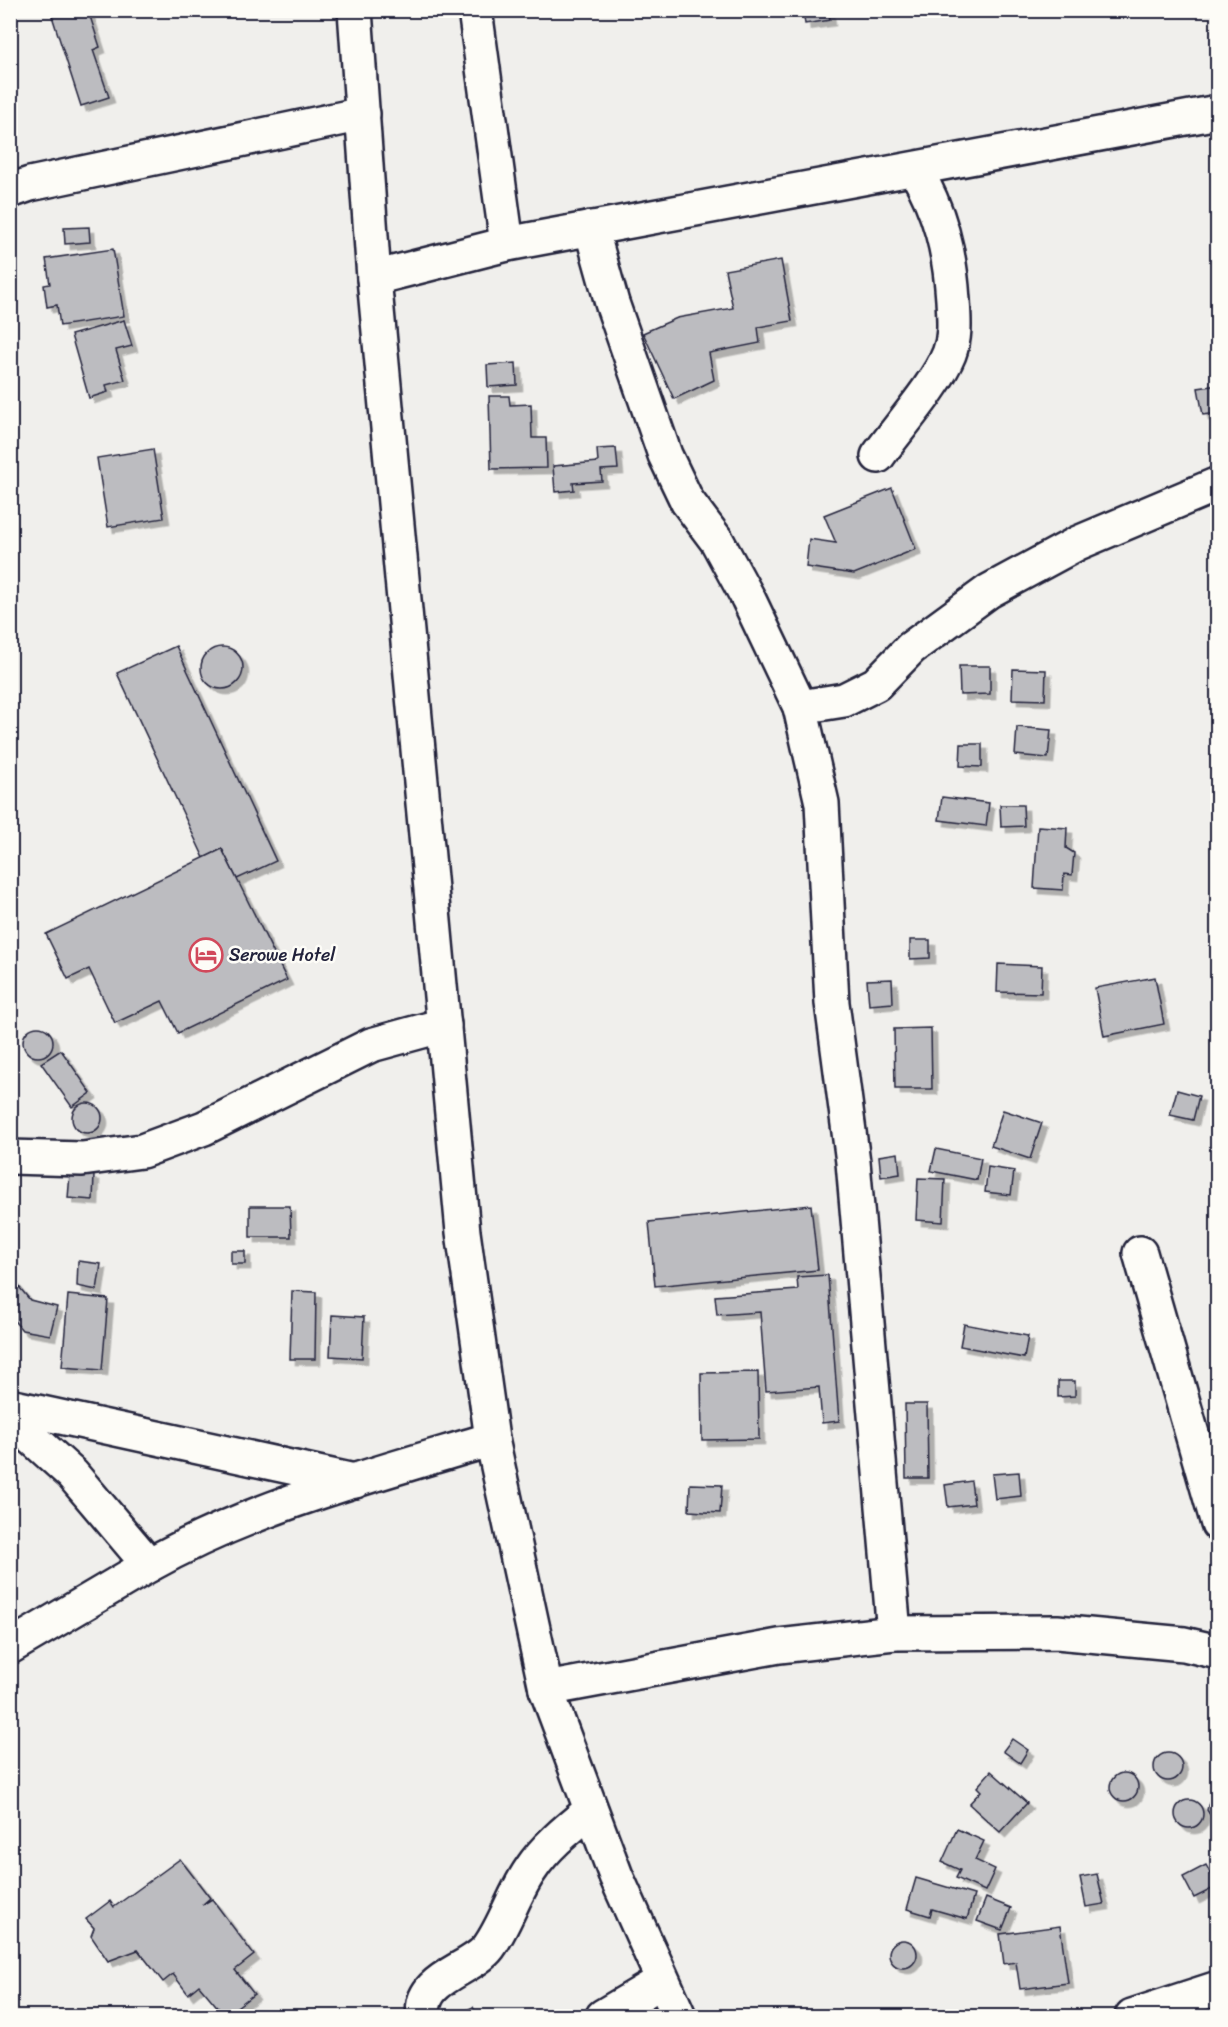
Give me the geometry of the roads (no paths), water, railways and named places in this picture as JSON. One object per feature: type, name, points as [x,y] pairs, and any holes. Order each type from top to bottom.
[{"type":"street","points":[[355,10],[374,278],[463,1232],[492,1439],[546,1689],[590,1811],[679,2016]]},
{"type":"street","points":[[475,10],[507,244]]},
{"type":"street","points":[[374,278],[507,244],[1218,112]]},
{"type":"street","points":[[17,185],[363,114]]},
{"type":"street","points":[[878,456],[935,376],[948,355],[955,332],[951,267],[943,229],[932,198],[915,169]]},
{"type":"street","points":[[591,228],[612,303],[665,455],[687,501],[717,541],[748,598],[800,707],[824,822],[827,933],[832,1004],[853,1161],[894,1633]]},
{"type":"street","points":[[800,707],[844,700],[876,684],[911,648],[989,591],[1078,543],[1218,484]]},
{"type":"street","points":[[10,1157],[82,1159],[142,1151],[204,1128],[371,1045],[444,1025]]},
{"type":"street","points":[[1140,1253],[1218,1524]]},
{"type":"street","points":[[10,1406],[355,1481]]},
{"type":"street","points":[[10,1418],[72,1474],[149,1565]]},
{"type":"street","points":[[10,1647],[196,1539],[355,1481],[492,1439]]},
{"type":"street","points":[[546,1689],[779,1646],[894,1633],[1057,1632],[1184,1644],[1218,1652]]},
{"type":"street","points":[[424,2016],[428,1997],[438,1981],[473,1961],[489,1947],[531,1869],[563,1833],[590,1811]]},
{"type":"street","points":[[603,2016],[662,1981]]},
{"type":"street","points":[[1132,2016],[1218,1989]]},
{"type":"place","name":"Serowe Hotel","points":[[206,955]]}]
